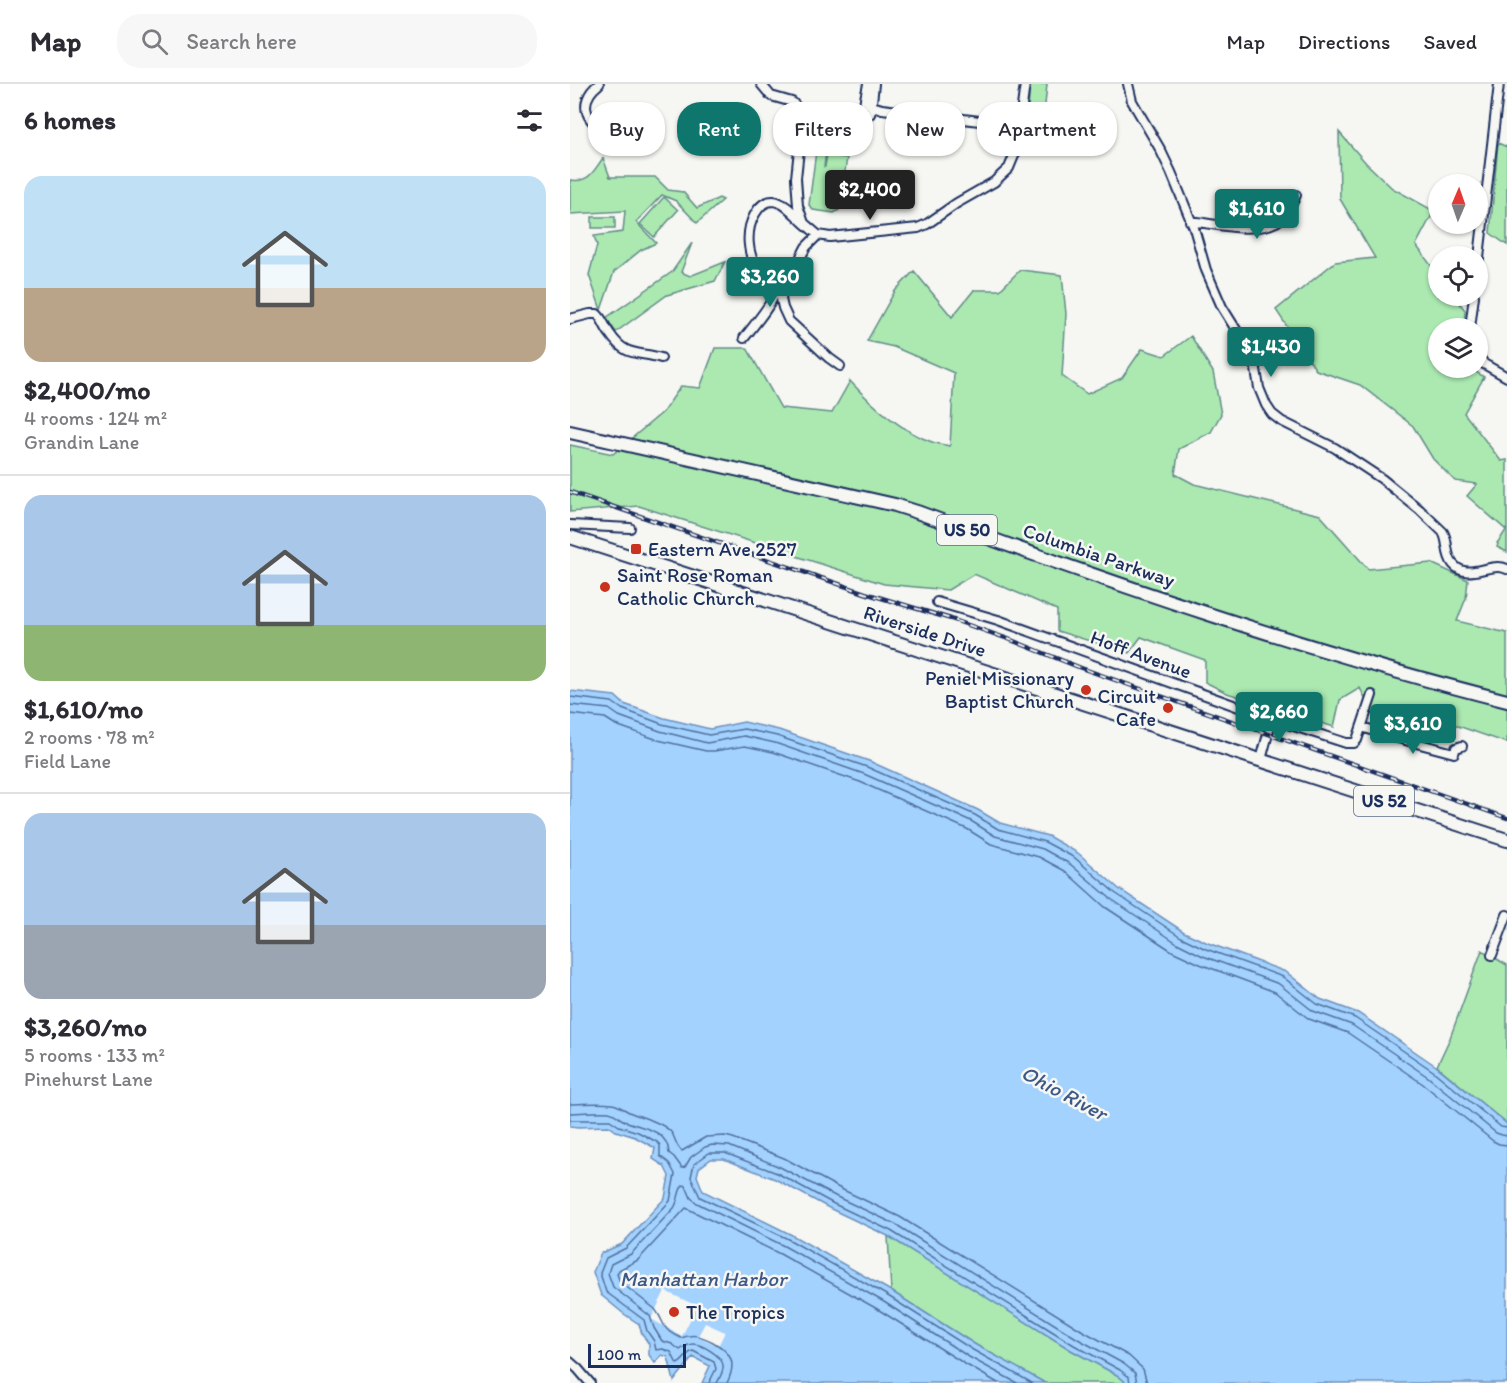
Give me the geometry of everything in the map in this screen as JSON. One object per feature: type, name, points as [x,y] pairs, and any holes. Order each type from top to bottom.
[{"type":"main road","name":"Columbia Parkway","points":[[570,432],[895,505],[1300,644],[1507,701]]},
{"type":"main road","name":"Riverside Drive","points":[[570,537],[1507,840]]},
{"type":"street","points":[[588,115],[586,110],[588,98],[599,84]]},
{"type":"street","points":[[761,84],[771,96],[789,101],[796,106],[801,115],[796,190],[798,206],[804,223]]},
{"type":"street","points":[[864,102],[868,84]]},
{"type":"street","points":[[872,102],[874,84]]},
{"type":"street","points":[[1022,102],[1024,84]]},
{"type":"street","points":[[1128,84],[1132,101],[1164,157],[1221,308],[1250,352],[1262,397],[1272,414],[1286,424],[1347,455],[1382,479],[1420,510],[1446,536],[1449,557],[1458,569],[1469,572],[1496,566],[1507,569]]},
{"type":"street","points":[[1480,246],[1499,84]]},
{"type":"street","points":[[873,106],[977,121]]},
{"type":"street","points":[[744,338],[773,299],[775,291],[773,285],[758,270],[750,251],[748,235],[753,216],[763,204],[773,201],[783,204],[818,235],[830,237],[916,229],[994,182],[1004,174],[1015,156]]},
{"type":"street","points":[[1190,221],[1248,228],[1267,225],[1277,222],[1283,216],[1296,195]]},
{"type":"street","points":[[818,235],[806,247],[784,287],[781,299],[789,321],[840,366]]},
{"type":"street","points":[[570,319],[597,314],[608,332],[623,349],[661,358]]},
{"type":"street","points":[[1488,366],[1507,377]]},
{"type":"street","points":[[570,525],[630,528]]},
{"type":"street","name":"Hoff Avenue","points":[[937,602],[998,620],[1272,719],[1350,743],[1357,740],[1361,728]]},
{"type":"street","points":[[1372,695],[1361,728],[1454,753],[1456,748],[1462,746]]},
{"type":"street","points":[[1261,760],[1272,719]]},
{"type":"street","points":[[1492,955],[1507,915]]},
{"type":"street","points":[[570,1362],[590,1383]]},
{"type":"green space","points":[[1030,84],[1047,84],[1045,102],[1029,102]]},
{"type":"green space","points":[[1339,132],[1392,188],[1428,208],[1428,222],[1416,245],[1428,261],[1428,306],[1462,306],[1465,310],[1465,318],[1428,318],[1428,378],[1483,378],[1464,413],[1501,461],[1507,460],[1507,552],[1497,547],[1497,543],[1506,530],[1467,496],[1477,484],[1455,481],[1433,459],[1413,426],[1360,385],[1316,370],[1276,310],[1335,262],[1375,258],[1340,199]]},
{"type":"green space","points":[[1498,143],[1507,147],[1507,245],[1490,233]]},
{"type":"green space","points":[[815,156],[825,156],[824,167],[827,156],[847,158],[839,210],[834,213],[813,210],[809,205]]},
{"type":"green space","points":[[603,158],[610,177],[655,177],[668,190],[683,192],[697,208],[719,198],[723,200],[697,223],[676,201],[662,195],[636,222],[656,243],[641,250],[614,272],[601,310],[589,275],[597,245],[594,236],[623,232],[625,211],[570,214],[570,180],[586,178]]},
{"type":"green space","points":[[664,197],[678,210],[654,237],[640,224]]},
{"type":"green space","points":[[592,217],[615,217],[615,228],[592,228]]},
{"type":"green space","points":[[692,243],[681,272],[690,276],[725,262],[715,281],[667,295],[616,332],[606,318],[672,272]]},
{"type":"green space","points":[[1020,270],[1062,275],[1066,314],[1062,376],[1087,394],[1122,378],[1142,349],[1164,356],[1191,336],[1213,372],[1221,414],[1211,432],[1179,449],[1175,474],[1194,484],[1320,515],[1368,569],[1431,563],[1468,580],[1466,598],[1457,621],[1507,633],[1507,743],[1441,720],[1421,730],[1376,720],[1360,688],[1340,700],[1334,727],[1227,693],[1205,682],[1205,660],[1141,637],[1129,653],[1057,631],[1057,610],[974,574],[948,590],[884,584],[639,506],[570,512],[570,445],[613,454],[663,412],[681,386],[700,388],[715,348],[747,348],[781,408],[832,413],[850,381],[877,408],[898,424],[934,443],[950,446],[954,373],[894,347],[867,341],[895,291],[914,271],[952,317],[974,290],[1000,290]]},
{"type":"green space","points":[[1482,950],[1507,965],[1507,1124],[1437,1066],[1450,1038]]},
{"type":"green space","points":[[888,1236],[1127,1383],[1045,1383],[976,1345],[891,1291]]},
{"type":"water","points":[[570,691],[615,696],[624,704],[664,718],[710,729],[744,722],[779,730],[869,761],[978,810],[1000,823],[1048,836],[1078,853],[1119,889],[1184,932],[1286,972],[1320,999],[1358,1013],[1436,1066],[1507,1124],[1507,1383],[1127,1383],[888,1236],[775,1179],[724,1159],[711,1159],[699,1168],[697,1176],[703,1191],[790,1234],[891,1291],[976,1345],[1045,1383],[702,1383],[710,1366],[693,1357],[674,1381],[668,1357],[662,1355],[655,1363],[649,1355],[649,1344],[639,1324],[601,1295],[593,1272],[601,1253],[622,1244],[665,1198],[669,1176],[664,1166],[653,1159],[655,1148],[635,1137],[616,1131],[609,1126],[570,1126]]},
{"type":"pier","name":"The Tropics","points":[[665,1291],[697,1306],[682,1336],[651,1319]]},
{"type":"pier","points":[[705,1323],[725,1332],[718,1346],[698,1336]]},
{"type":"railway","points":[[570,492],[865,593],[951,619],[1081,668],[1507,818]]},
{"type":"place","name":"Eastern Ave 2527","points":[[636,549]]},
{"type":"place","name":"Saint Rose Roman Catholic Church","points":[[605,587]]},
{"type":"place","name":"Peniel Missionary Baptist Church","points":[[1086,690]]},
{"type":"place","name":"Circuit Cafe","points":[[1168,708]]},
{"type":"place","name":"The Tropics","points":[[674,1312]]},
{"type":"water label","name":"Ohio River","points":[[1064,1093]]},
{"type":"water label","name":"Manhattan Harbor","points":[[703,1279]]}]
